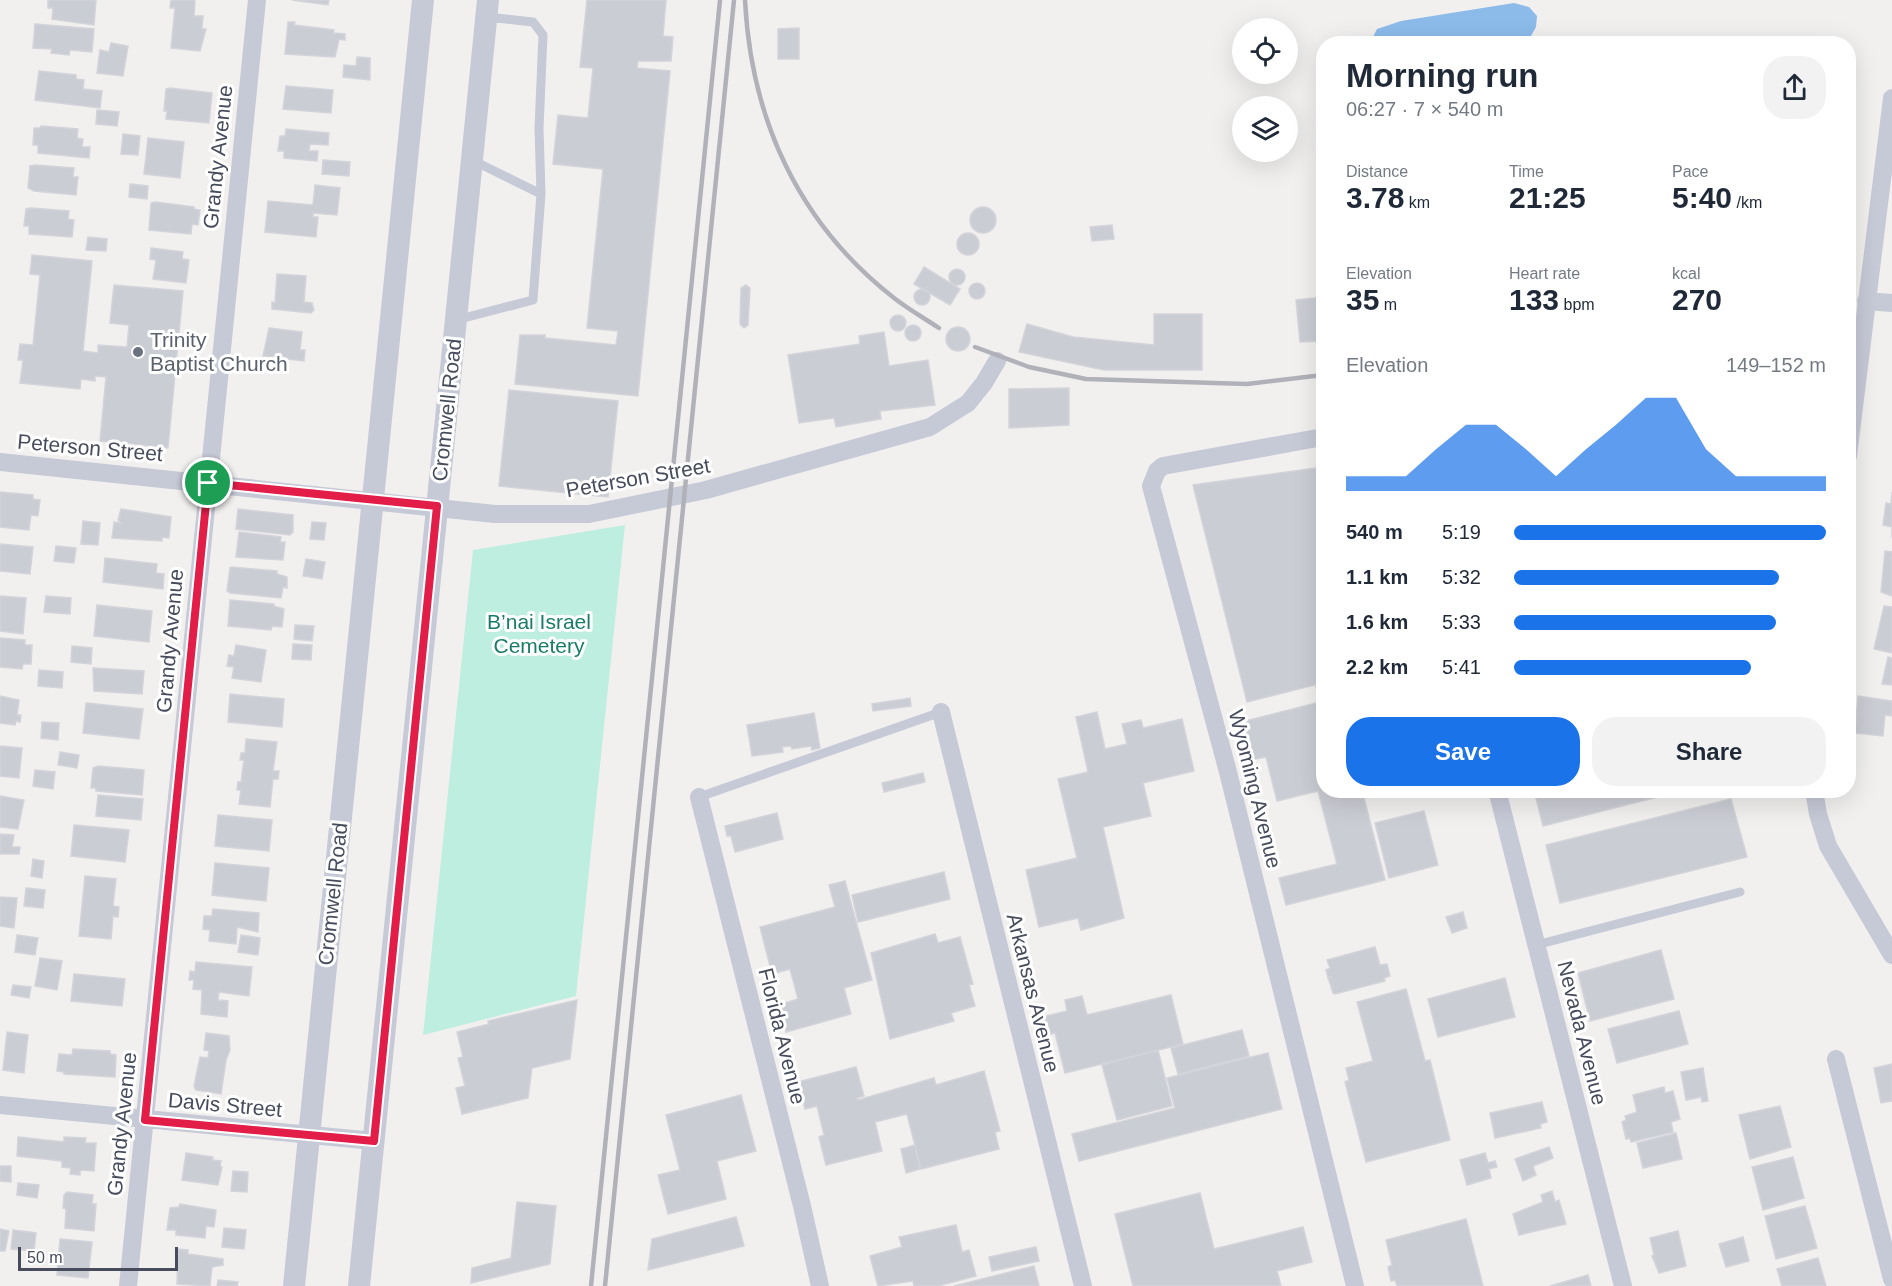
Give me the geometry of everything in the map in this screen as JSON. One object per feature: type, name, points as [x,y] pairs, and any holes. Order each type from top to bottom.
[{"type":"street","name":"Grandy Avenue","points":[[128,1286],[256,0]]},
{"type":"street","name":"Cromwell Road","points":[[294,1286],[423,0]]},
{"type":"street","name":"Cromwell Road","points":[[359,1286],[487,8]]},
{"type":"street","points":[[1856,387],[1892,98]]},
{"type":"street","points":[[1866,300],[1892,303]]},
{"type":"street","name":"Peterson Street","points":[[0,462],[437,506],[495,514],[589,514],[706,490],[930,427],[968,403],[984,383],[996,361]]},
{"type":"street","name":"Wyoming Avenue","points":[[1316,438],[1163,466],[1156,471],[1151,486],[1228,772],[1355,1286]]},
{"type":"street","name":"Arkansas Avenue","points":[[941,712],[1083,1286]]},
{"type":"street","name":"Florida Avenue","points":[[699,797],[820,1286]]},
{"type":"street","name":"Nevada Avenue","points":[[1499,798],[1623,1286]]},
{"type":"street","points":[[1815,798],[1828,846],[1892,955]]},
{"type":"street","points":[[1836,1059],[1892,1280]]},
{"type":"street","name":"Davis Street","points":[[0,1105],[374,1141]]},
{"type":"lane","points":[[456,320],[533,300],[541,194],[539,128],[543,35],[533,22],[487,8]]},
{"type":"lane","points":[[472,160],[541,194]]},
{"type":"lane","points":[[699,797],[941,712]]},
{"type":"lane","points":[[1536,945],[1740,892]]},
{"type":"green space","name":"B’nai Israel Cemetery","points":[[625,525],[576,996],[423,1035],[473,550]]},
{"type":"water","points":[[1514,3],[1529,7],[1537,16],[1536,27],[1531,36],[1374,36],[1377,29],[1401,21]]},
{"type":"building","points":[[48,0],[96,0],[94,25],[52,19],[53,8],[48,8]]},
{"type":"building","points":[[171,0],[195,0],[194,16],[203,16],[202,29],[206,29],[200,51],[171,48],[175,8],[170,8]]},
{"type":"building","points":[[292,0],[329,0],[328,5]]},
{"type":"building","points":[[587,0],[666,0],[663,36],[673,37],[671,61],[638,61],[637,68],[670,71],[638,396],[515,384],[520,335],[545,335],[545,338],[616,345],[618,331],[587,328],[603,169],[553,164],[558,115],[588,118],[593,68],[580,67]]},
{"type":"building","points":[[288,22],[295,22],[294,25],[334,30],[333,33],[345,34],[345,40],[339,39],[335,57],[285,54]]},
{"type":"building","points":[[35,24],[94,29],[92,52],[70,50],[69,55],[51,53],[52,49],[33,48]]},
{"type":"building","points":[[799,28],[799,59],[778,59],[778,29]]},
{"type":"building","points":[[111,43],[128,46],[123,76],[97,73],[100,50],[109,52]]},
{"type":"building","points":[[357,57],[370,58],[370,80],[343,77],[344,65],[356,66]]},
{"type":"building","points":[[39,71],[76,75],[76,79],[84,80],[83,89],[102,91],[100,108],[35,100]]},
{"type":"building","points":[[286,86],[333,90],[331,113],[283,109]]},
{"type":"building","points":[[166,89],[212,93],[209,123],[166,119],[167,111],[164,111]]},
{"type":"building","points":[[97,110],[119,112],[117,126],[96,124]]},
{"type":"building","points":[[41,126],[78,129],[77,138],[83,139],[82,147],[90,147],[89,158],[38,153],[38,145],[33,145],[34,128]]},
{"type":"building","points":[[286,129],[329,133],[328,145],[310,144],[309,151],[318,151],[317,161],[284,158],[284,151],[278,151],[280,136],[285,136]]},
{"type":"building","points":[[123,134],[140,136],[138,155],[121,154]]},
{"type":"building","points":[[148,138],[184,142],[180,178],[144,174]]},
{"type":"building","points":[[323,160],[350,162],[349,176],[322,174]]},
{"type":"building","points":[[30,166],[74,168],[73,177],[78,177],[76,195],[34,191],[28,188]]},
{"type":"building","points":[[130,184],[148,186],[147,199],[129,197]]},
{"type":"building","points":[[315,185],[340,188],[337,215],[313,213],[313,217],[318,217],[316,237],[265,232],[268,201],[313,205]]},
{"type":"building","points":[[151,203],[194,207],[200,210],[198,225],[192,224],[191,234],[149,230]]},
{"type":"building","points":[[983,207],[992,211],[996,220],[992,229],[983,233],[974,229],[970,220],[974,211]]},
{"type":"building","points":[[26,209],[69,211],[68,219],[74,220],[72,237],[29,234],[29,226],[24,226]]},
{"type":"building","points":[[1112,225],[1114,239],[1092,241],[1090,227]]},
{"type":"building","points":[[968,233],[976,236],[979,244],[976,252],[968,255],[960,252],[957,244],[960,236]]},
{"type":"building","points":[[88,237],[107,239],[106,251],[86,250]]},
{"type":"building","points":[[151,248],[183,252],[182,259],[189,260],[186,283],[153,279],[156,260],[150,259]]},
{"type":"building","name":"Trinity Baptist Church","points":[[32,255],[92,261],[83,351],[98,353],[98,345],[127,347],[129,325],[110,323],[114,285],[183,291],[168,448],[100,441],[106,377],[95,376],[95,381],[81,379],[80,389],[20,383],[23,360],[18,360],[20,344],[33,345],[40,275],[30,274]]},
{"type":"building","points":[[924,267],[960,289],[950,305],[914,284]]},
{"type":"building","points":[[957,269],[963,271],[965,277],[963,283],[957,285],[951,283],[949,277],[951,271]]},
{"type":"building","points":[[277,274],[306,276],[304,302],[312,303],[314,310],[311,313],[272,309],[272,302],[275,303]]},
{"type":"building","points":[[974,283],[980,283],[985,291],[983,297],[974,299],[969,294],[969,288]]},
{"type":"building","points":[[746,285],[750,288],[748,325],[744,328],[740,324],[741,288]]},
{"type":"building","points":[[922,289],[930,297],[922,305],[914,297]]},
{"type":"building","points":[[1316,298],[1316,341],[1300,342],[1296,300]]},
{"type":"building","points":[[1154,314],[1202,314],[1202,370],[1104,370],[1019,352],[1027,324],[1073,337],[1154,345]]},
{"type":"building","points":[[898,315],[904,317],[906,323],[904,329],[898,331],[892,329],[890,323],[892,317]]},
{"type":"building","points":[[913,325],[919,327],[921,333],[919,339],[913,341],[907,339],[905,333],[907,327]]},
{"type":"building","points":[[958,327],[967,330],[970,339],[967,348],[958,351],[949,348],[946,339],[949,330]]},
{"type":"building","points":[[269,328],[302,332],[300,350],[305,350],[304,361],[263,356]]},
{"type":"building","points":[[884,332],[889,366],[928,360],[935,405],[880,411],[881,419],[836,427],[834,418],[799,423],[788,355],[860,344],[859,336]]},
{"type":"building","points":[[1069,388],[1069,425],[1009,428],[1009,389]]},
{"type":"building","points":[[509,390],[618,401],[608,497],[499,486]]},
{"type":"building","points":[[1316,468],[1316,685],[1247,702],[1193,485]]},
{"type":"building","points":[[0,492],[33,495],[33,499],[40,500],[38,516],[31,515],[29,530],[0,527]]},
{"type":"building","points":[[1892,492],[1892,527],[1883,525],[1886,503],[1891,504]]},
{"type":"building","points":[[121,509],[171,517],[169,538],[162,537],[162,541],[112,538],[114,522],[121,523],[118,520]]},
{"type":"building","points":[[238,509],[293,515],[293,532],[290,535],[236,529]]},
{"type":"building","points":[[83,521],[100,523],[98,545],[81,544]]},
{"type":"building","points":[[312,522],[326,523],[324,540],[310,539]]},
{"type":"building","points":[[239,532],[281,537],[280,542],[285,542],[283,560],[236,557]]},
{"type":"building","points":[[0,544],[33,547],[30,574],[0,571]]},
{"type":"building","points":[[56,546],[76,548],[74,563],[54,561]]},
{"type":"building","points":[[1885,551],[1892,552],[1892,596],[1881,592]]},
{"type":"building","points":[[105,558],[157,564],[156,573],[164,574],[163,589],[103,582]]},
{"type":"building","points":[[306,559],[325,562],[322,579],[303,576]]},
{"type":"building","points":[[232,567],[277,571],[277,574],[287,577],[287,588],[283,587],[281,598],[230,593],[227,591]]},
{"type":"building","points":[[0,596],[26,598],[23,634],[0,631]]},
{"type":"building","points":[[46,596],[71,598],[70,614],[44,612]]},
{"type":"building","points":[[230,600],[274,604],[284,609],[282,627],[272,626],[271,630],[228,626]]},
{"type":"building","points":[[97,605],[152,611],[149,642],[94,636]]},
{"type":"building","points":[[1884,606],[1892,607],[1892,653],[1874,649]]},
{"type":"building","points":[[295,625],[314,626],[312,641],[294,639]]},
{"type":"building","points":[[0,638],[25,640],[25,645],[32,645],[31,664],[23,664],[22,669],[0,667]]},
{"type":"building","points":[[293,644],[312,645],[311,660],[292,659]]},
{"type":"building","points":[[236,645],[266,650],[261,682],[232,678],[234,667],[227,666],[229,655],[234,656]]},
{"type":"building","points":[[72,646],[92,648],[91,664],[71,662]]},
{"type":"building","points":[[1888,657],[1892,658],[1892,685],[1882,684]]},
{"type":"building","points":[[93,668],[144,671],[142,694],[94,691]]},
{"type":"building","points":[[39,670],[63,672],[62,688],[38,686]]},
{"type":"building","points":[[230,694],[284,699],[282,727],[228,722]]},
{"type":"building","points":[[0,696],[19,700],[17,715],[21,715],[20,722],[16,721],[15,725],[0,723]]},
{"type":"building","points":[[1858,696],[1892,701],[1892,716],[1885,715],[1883,736],[1856,733]]},
{"type":"building","points":[[910,698],[911,706],[873,711],[872,704]]},
{"type":"building","points":[[86,703],[143,709],[139,739],[83,733]]},
{"type":"building","points":[[1316,703],[1316,791],[1277,801],[1266,757],[1251,760],[1241,722]]},
{"type":"building","points":[[1097,712],[1105,749],[1127,744],[1122,724],[1141,720],[1143,728],[1182,719],[1194,771],[1143,783],[1151,816],[1103,827],[1124,918],[1081,930],[1078,918],[1039,927],[1026,870],[1077,858],[1058,779],[1088,772],[1076,717]]},
{"type":"building","points":[[814,713],[820,748],[812,750],[811,746],[792,749],[791,746],[782,747],[783,752],[752,756],[747,725]]},
{"type":"building","points":[[42,722],[59,723],[58,740],[41,738]]},
{"type":"building","points":[[246,739],[277,742],[273,771],[279,771],[278,779],[273,779],[270,807],[239,804],[241,790],[237,790],[238,782],[241,782],[244,760],[240,760],[241,753],[245,753]]},
{"type":"building","points":[[0,746],[22,748],[19,778],[0,776]]},
{"type":"building","points":[[60,752],[79,755],[77,768],[58,765]]},
{"type":"building","points":[[98,766],[144,770],[142,795],[96,791],[96,788],[91,788],[93,768]]},
{"type":"building","points":[[35,770],[55,772],[53,789],[33,786]]},
{"type":"building","points":[[923,773],[925,782],[884,792],[882,783]]},
{"type":"building","points":[[98,795],[143,799],[141,820],[96,816]]},
{"type":"building","points":[[0,796],[24,800],[18,829],[0,827]]},
{"type":"building","points":[[1320,798],[1364,798],[1385,880],[1286,905],[1279,878],[1337,864]]},
{"type":"building","points":[[1536,798],[1653,798],[1543,826]]},
{"type":"building","points":[[1731,799],[1747,857],[1560,903],[1546,845]]},
{"type":"building","points":[[1424,811],[1438,865],[1389,878],[1375,823]]},
{"type":"building","points":[[777,813],[783,839],[735,852],[731,836],[727,836],[725,826]]},
{"type":"building","points":[[218,815],[272,820],[269,851],[215,846]]},
{"type":"building","points":[[74,825],[129,830],[125,862],[71,856]]},
{"type":"building","points":[[0,834],[14,835],[12,847],[20,847],[19,854],[0,854]]},
{"type":"building","points":[[33,859],[44,861],[42,878],[31,876]]},
{"type":"building","points":[[215,863],[269,868],[266,901],[212,895]]},
{"type":"building","points":[[944,872],[950,899],[858,922],[852,895]]},
{"type":"building","points":[[85,876],[116,879],[113,906],[119,907],[118,917],[113,916],[111,939],[79,936]]},
{"type":"building","points":[[845,881],[872,980],[844,988],[851,1014],[786,1032],[779,1005],[798,999],[790,969],[772,974],[760,927],[835,907],[829,885]]},
{"type":"building","points":[[26,888],[45,890],[43,908],[24,906]]},
{"type":"building","points":[[0,897],[17,898],[14,928],[0,926]]},
{"type":"building","points":[[213,909],[259,913],[258,932],[237,927],[236,944],[209,941],[210,930],[203,929],[204,916],[212,916]]},
{"type":"building","points":[[1463,912],[1467,928],[1452,933],[1446,917]]},
{"type":"building","points":[[935,934],[938,943],[960,937],[973,984],[969,985],[975,1006],[951,1013],[954,1021],[890,1039],[871,953]]},
{"type":"building","points":[[17,935],[38,938],[35,955],[15,952]]},
{"type":"building","points":[[241,935],[260,938],[258,955],[238,952]]},
{"type":"building","points":[[1375,947],[1380,965],[1387,964],[1390,976],[1384,978],[1385,981],[1333,993],[1331,987],[1334,987],[1331,986],[1328,978],[1332,977],[1328,977],[1326,970],[1330,968],[1327,960]]},
{"type":"building","points":[[1661,950],[1674,999],[1590,1021],[1578,973]]},
{"type":"building","points":[[40,958],[62,961],[57,990],[35,986]]},
{"type":"building","points":[[196,962],[252,967],[249,996],[219,992],[218,1000],[228,1001],[227,1017],[201,1014],[202,990],[193,989],[194,980],[189,980],[190,971],[195,972]]},
{"type":"building","points":[[74,974],[125,979],[122,1006],[71,1001]]},
{"type":"building","points":[[1505,978],[1515,1017],[1438,1037],[1428,999]]},
{"type":"building","points":[[13,985],[31,987],[29,998],[11,995]]},
{"type":"building","points":[[1406,989],[1425,1061],[1430,1060],[1450,1140],[1366,1162],[1345,1082],[1349,1080],[1346,1068],[1373,1061],[1357,1002]]},
{"type":"building","points":[[1171,995],[1183,1044],[1065,1073],[1055,1033],[1046,1035],[1042,1017],[1067,1011],[1065,1000],[1082,996],[1087,1015]]},
{"type":"building","points":[[577,1000],[570,1059],[532,1068],[528,1098],[462,1114],[456,1088],[465,1086],[458,1058],[463,1057],[457,1032],[489,1024],[488,1021]]},
{"type":"building","points":[[1679,1011],[1688,1044],[1617,1063],[1608,1029]]},
{"type":"building","points":[[1242,1030],[1249,1056],[1178,1074],[1171,1048]]},
{"type":"building","points":[[7,1032],[28,1035],[24,1073],[3,1070]]},
{"type":"building","points":[[206,1033],[229,1036],[230,1050],[226,1060],[221,1094],[196,1090],[194,1086],[200,1057],[208,1058],[209,1051],[204,1050]]},
{"type":"building","points":[[73,1049],[110,1051],[110,1054],[116,1055],[115,1077],[64,1074],[64,1072],[57,1071],[59,1054],[72,1055]]},
{"type":"building","points":[[1158,1050],[1172,1106],[1117,1120],[1102,1065]]},
{"type":"building","points":[[1268,1053],[1282,1109],[1079,1161],[1072,1134],[1175,1108],[1167,1078]]},
{"type":"building","points":[[1892,1064],[1892,1101],[1881,1103],[1874,1068]]},
{"type":"building","points":[[856,1067],[864,1096],[857,1098],[858,1100],[934,1078],[936,1085],[984,1071],[1000,1131],[995,1132],[999,1149],[921,1169],[907,1114],[875,1122],[882,1151],[826,1165],[819,1137],[824,1135],[817,1106],[805,1109],[798,1082]]},
{"type":"building","points":[[1703,1068],[1708,1101],[1702,1102],[1701,1097],[1686,1100],[1681,1072]]},
{"type":"building","points":[[1664,1087],[1665,1093],[1673,1091],[1680,1119],[1671,1122],[1673,1132],[1631,1142],[1630,1138],[1626,1139],[1622,1122],[1626,1120],[1625,1116],[1637,1112],[1633,1095]]},
{"type":"building","points":[[741,1095],[756,1151],[717,1161],[726,1199],[668,1214],[658,1175],[680,1170],[666,1115]]},
{"type":"building","points":[[1542,1102],[1547,1122],[1540,1124],[1541,1128],[1495,1138],[1490,1113]]},
{"type":"building","points":[[1780,1106],[1791,1147],[1750,1159],[1739,1115]]},
{"type":"building","points":[[1676,1133],[1682,1159],[1643,1168],[1637,1143]]},
{"type":"building","points":[[18,1137],[64,1142],[64,1137],[86,1138],[85,1143],[96,1143],[94,1171],[80,1170],[80,1175],[70,1174],[71,1168],[62,1167],[62,1161],[17,1156]]},
{"type":"building","points":[[915,1145],[920,1169],[906,1173],[901,1149]]},
{"type":"building","points":[[1549,1147],[1553,1158],[1533,1166],[1536,1175],[1523,1181],[1515,1159]]},
{"type":"building","points":[[186,1153],[213,1157],[212,1160],[221,1161],[218,1185],[182,1180]]},
{"type":"building","points":[[1485,1153],[1488,1163],[1495,1161],[1497,1167],[1489,1169],[1491,1178],[1467,1185],[1460,1160]]},
{"type":"building","points":[[1793,1157],[1804,1198],[1763,1210],[1752,1167]]},
{"type":"building","points":[[0,1166],[11,1166],[11,1182],[0,1181]]},
{"type":"building","points":[[233,1171],[248,1172],[247,1192],[231,1191]]},
{"type":"building","points":[[18,1183],[39,1185],[37,1198],[17,1195]]},
{"type":"building","points":[[1552,1191],[1555,1202],[1559,1200],[1566,1224],[1519,1235],[1513,1214],[1543,1202],[1541,1195]]},
{"type":"building","points":[[67,1192],[93,1195],[92,1204],[96,1204],[94,1231],[65,1228],[66,1209],[63,1208],[64,1195]]},
{"type":"building","points":[[1200,1193],[1214,1249],[1303,1227],[1312,1262],[1277,1271],[1281,1286],[1133,1286],[1115,1214]]},
{"type":"building","points":[[517,1202],[556,1206],[550,1264],[471,1283],[472,1268],[511,1258]]},
{"type":"building","points":[[180,1204],[216,1210],[214,1227],[206,1226],[205,1238],[176,1235],[176,1230],[167,1230],[170,1208],[179,1207]]},
{"type":"building","points":[[1805,1206],[1817,1248],[1776,1259],[1765,1216]]},
{"type":"building","points":[[736,1217],[744,1246],[648,1270],[652,1239]]},
{"type":"building","points":[[1466,1219],[1483,1286],[1397,1286],[1395,1280],[1391,1281],[1388,1267],[1392,1265],[1386,1240]]},
{"type":"building","points":[[956,1225],[962,1252],[969,1250],[976,1276],[938,1286],[914,1286],[913,1281],[878,1286],[870,1256],[902,1247],[899,1237]]},
{"type":"building","points":[[224,1228],[246,1230],[244,1249],[222,1247]]},
{"type":"building","points":[[0,1229],[9,1231],[5,1251],[0,1251]]},
{"type":"building","points":[[13,1230],[36,1233],[34,1251],[11,1249]]},
{"type":"building","points":[[1678,1231],[1686,1266],[1659,1273],[1652,1256],[1654,1255],[1650,1238]]},
{"type":"building","points":[[1743,1237],[1749,1261],[1726,1267],[1719,1244]]},
{"type":"building","points":[[60,1239],[92,1242],[88,1278],[57,1275]]},
{"type":"building","points":[[1036,1247],[1039,1261],[992,1271],[989,1257]]},
{"type":"building","points":[[178,1249],[188,1250],[188,1254],[223,1259],[223,1265],[212,1267],[210,1286],[177,1284]]},
{"type":"building","points":[[1818,1258],[1826,1286],[1782,1286],[1777,1269]]},
{"type":"building","points":[[1034,1266],[1039,1286],[954,1286]]},
{"type":"building","points":[[1588,1275],[1591,1286],[1550,1286]]},
{"type":"building","points":[[218,1280],[238,1282],[237,1286],[217,1286]]},
{"type":"railway","points":[[591,1286],[720,0]]},
{"type":"railway","points":[[605,1286],[734,0]]},
{"type":"railway","points":[[745,0],[749,44],[757,86],[769,127],[786,166],[806,202],[831,237],[860,269],[899,302],[939,328]]},
{"type":"railway","points":[[975,347],[1029,367],[1086,379],[1247,384],[1316,376]]},
{"type":"place","name":"Trinity Baptist Church","points":[[138,352]]},
{"type":"route","points":[[208,483],[437,506],[374,1141],[145,1120],[208,483]]}]
